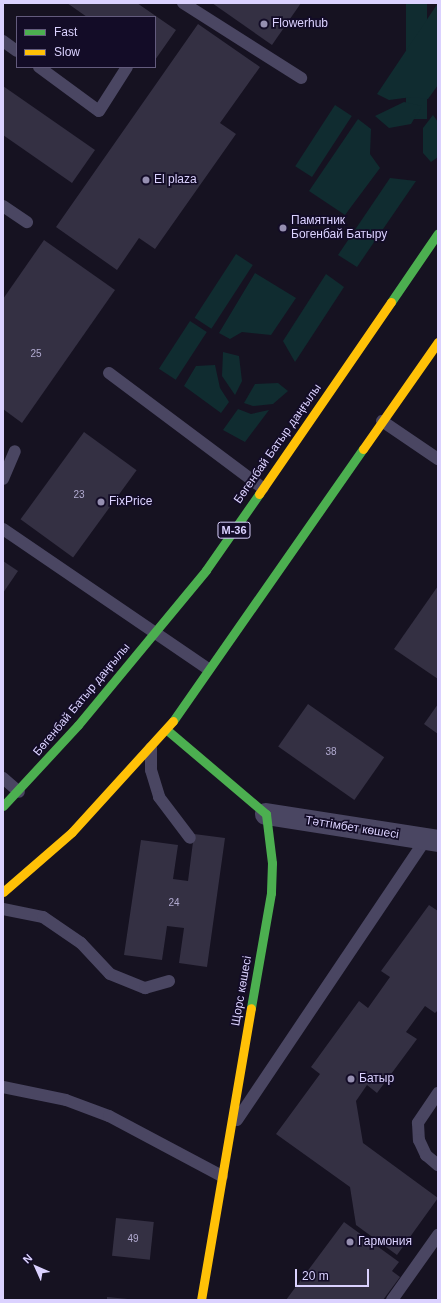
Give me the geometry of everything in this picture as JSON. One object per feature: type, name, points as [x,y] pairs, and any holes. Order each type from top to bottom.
[{"type":"main road","name":"Бөгенбай Батыр даңғылы","points":[[3,806],[19,792],[206,570],[438,233]]},
{"type":"main road","points":[[3,892],[72,832],[167,730],[208,669],[438,342]]},
{"type":"main road","points":[[167,730],[266,814]]},
{"type":"main road","name":"Щорс көшесі","points":[[201,1300],[271,893],[266,814]]},
{"type":"street","name":"Тәттімбет көшесі","points":[[266,814],[431,840]]},
{"type":"lane","points":[[183,3],[301,78]]},
{"type":"lane","points":[[3,41],[16,50]]},
{"type":"lane","points":[[40,68],[99,110],[126,68]]},
{"type":"lane","points":[[3,206],[27,222]]},
{"type":"lane","points":[[109,373],[263,488]]},
{"type":"lane","points":[[382,421],[438,459]]},
{"type":"lane","points":[[3,479],[15,451]]},
{"type":"lane","points":[[3,529],[208,669]]},
{"type":"lane","points":[[151,748],[151,770],[159,797],[190,838]]},
{"type":"lane","points":[[3,778],[19,792]]},
{"type":"lane","points":[[230,1130],[431,840]]},
{"type":"lane","points":[[3,909],[43,917],[81,943],[110,974],[145,988],[169,981]]},
{"type":"lane","points":[[3,1078],[16,1087]]},
{"type":"lane","points":[[3,1087],[16,1087],[109,1116],[222,1176]]},
{"type":"lane","points":[[438,1093],[418,1123],[419,1140],[426,1155],[438,1165]]},
{"type":"lane","points":[[392,1300],[438,1235]]},
{"type":"green space","points":[[406,3],[427,3],[427,119],[406,119]]},
{"type":"green space","points":[[438,3],[438,85],[428,99],[412,97],[389,100],[377,94]]},
{"type":"green space","points":[[404,102],[422,106],[411,124],[389,128],[375,116]]},
{"type":"green space","points":[[335,105],[352,116],[312,177],[295,166]]},
{"type":"green space","points":[[433,115],[438,122],[438,157],[431,162],[423,153],[423,128]]},
{"type":"green space","points":[[358,119],[371,129],[370,154],[380,168],[345,215],[309,191]]},
{"type":"green space","points":[[390,178],[416,181],[357,267],[338,255]]},
{"type":"green space","points":[[236,254],[253,265],[211,329],[195,318]]},
{"type":"green space","points":[[255,273],[296,298],[271,335],[242,332],[230,339],[219,333]]},
{"type":"green space","points":[[326,274],[344,287],[295,362],[283,341]]},
{"type":"green space","points":[[190,321],[207,332],[176,380],[159,369]]},
{"type":"green space","points":[[223,352],[239,356],[242,381],[235,395],[222,376]]},
{"type":"green space","points":[[215,365],[220,388],[229,402],[221,413],[184,386],[196,366]]},
{"type":"green space","points":[[278,383],[288,391],[273,404],[253,406],[244,403],[255,384]]},
{"type":"green space","points":[[238,409],[251,414],[269,410],[245,442],[223,430]]},
{"type":"building","points":[[67,3],[137,3],[156,16],[86,16]]},
{"type":"building","name":"Flowerhub","points":[[212,3],[301,3],[272,45]]},
{"type":"building","points":[[156,16],[176,30],[156,59]]},
{"type":"building","name":"El plaza","points":[[198,24],[260,67],[220,123],[236,134],[155,249],[139,238],[117,270],[56,227]]},
{"type":"building","points":[[3,86],[95,150],[72,183],[3,135]]},
{"type":"building","points":[[44,240],[115,290],[22,423],[3,409],[3,299]]},
{"type":"building","points":[[84,432],[137,470],[73,558],[21,519]]},
{"type":"building","points":[[3,561],[18,571],[3,593]]},
{"type":"building","points":[[438,586],[438,679],[394,649]]},
{"type":"building","points":[[308,704],[384,757],[354,800],[278,747]]},
{"type":"building","points":[[438,704],[438,734],[424,724]]},
{"type":"building","points":[[194,834],[225,838],[207,967],[179,963],[184,928],[167,926],[162,960],[124,955],[141,840],[178,845],[173,879],[188,881]]},
{"type":"building","name":"Батыр","points":[[429,905],[438,911],[438,1010],[435,1013],[425,1006],[406,1032],[417,1039],[377,1093],[367,1085],[356,1101],[363,1143],[438,1198],[397,1255],[356,1225],[350,1187],[276,1134],[320,1074],[311,1067],[359,1001],[368,1008],[390,977],[381,971]]},
{"type":"building","points":[[116,1218],[154,1222],[150,1260],[112,1256]]},
{"type":"building","name":"Гармония","points":[[344,1222],[399,1262],[392,1271],[400,1277],[383,1300],[286,1300]]},
{"type":"building","points":[[107,1297],[128,1299],[128,1300],[107,1300]]},
{"type":"traffic: fast","points":[[391,302],[438,233]]},
{"type":"traffic: fast","points":[[173,721],[363,449]]},
{"type":"traffic: fast","points":[[3,806],[78,725],[206,570],[259,494]]},
{"type":"traffic: fast","points":[[167,730],[266,814],[272,863],[271,893],[251,1008]]},
{"type":"traffic: slow","points":[[259,494],[391,302]]},
{"type":"traffic: slow","points":[[363,449],[438,342]]},
{"type":"traffic: slow","points":[[3,892],[72,832],[173,721]]},
{"type":"traffic: slow","points":[[201,1300],[251,1008]]},
{"type":"place","name":"Flowerhub","points":[[264,24]]},
{"type":"place","name":"El plaza","points":[[146,180]]},
{"type":"place","name":"Памятник Богенбай Батыру","points":[[283,228]]},
{"type":"place","name":"FixPrice","points":[[101,502]]},
{"type":"place","name":"Батыр","points":[[351,1079]]},
{"type":"place","name":"Гармония","points":[[350,1242]]}]
